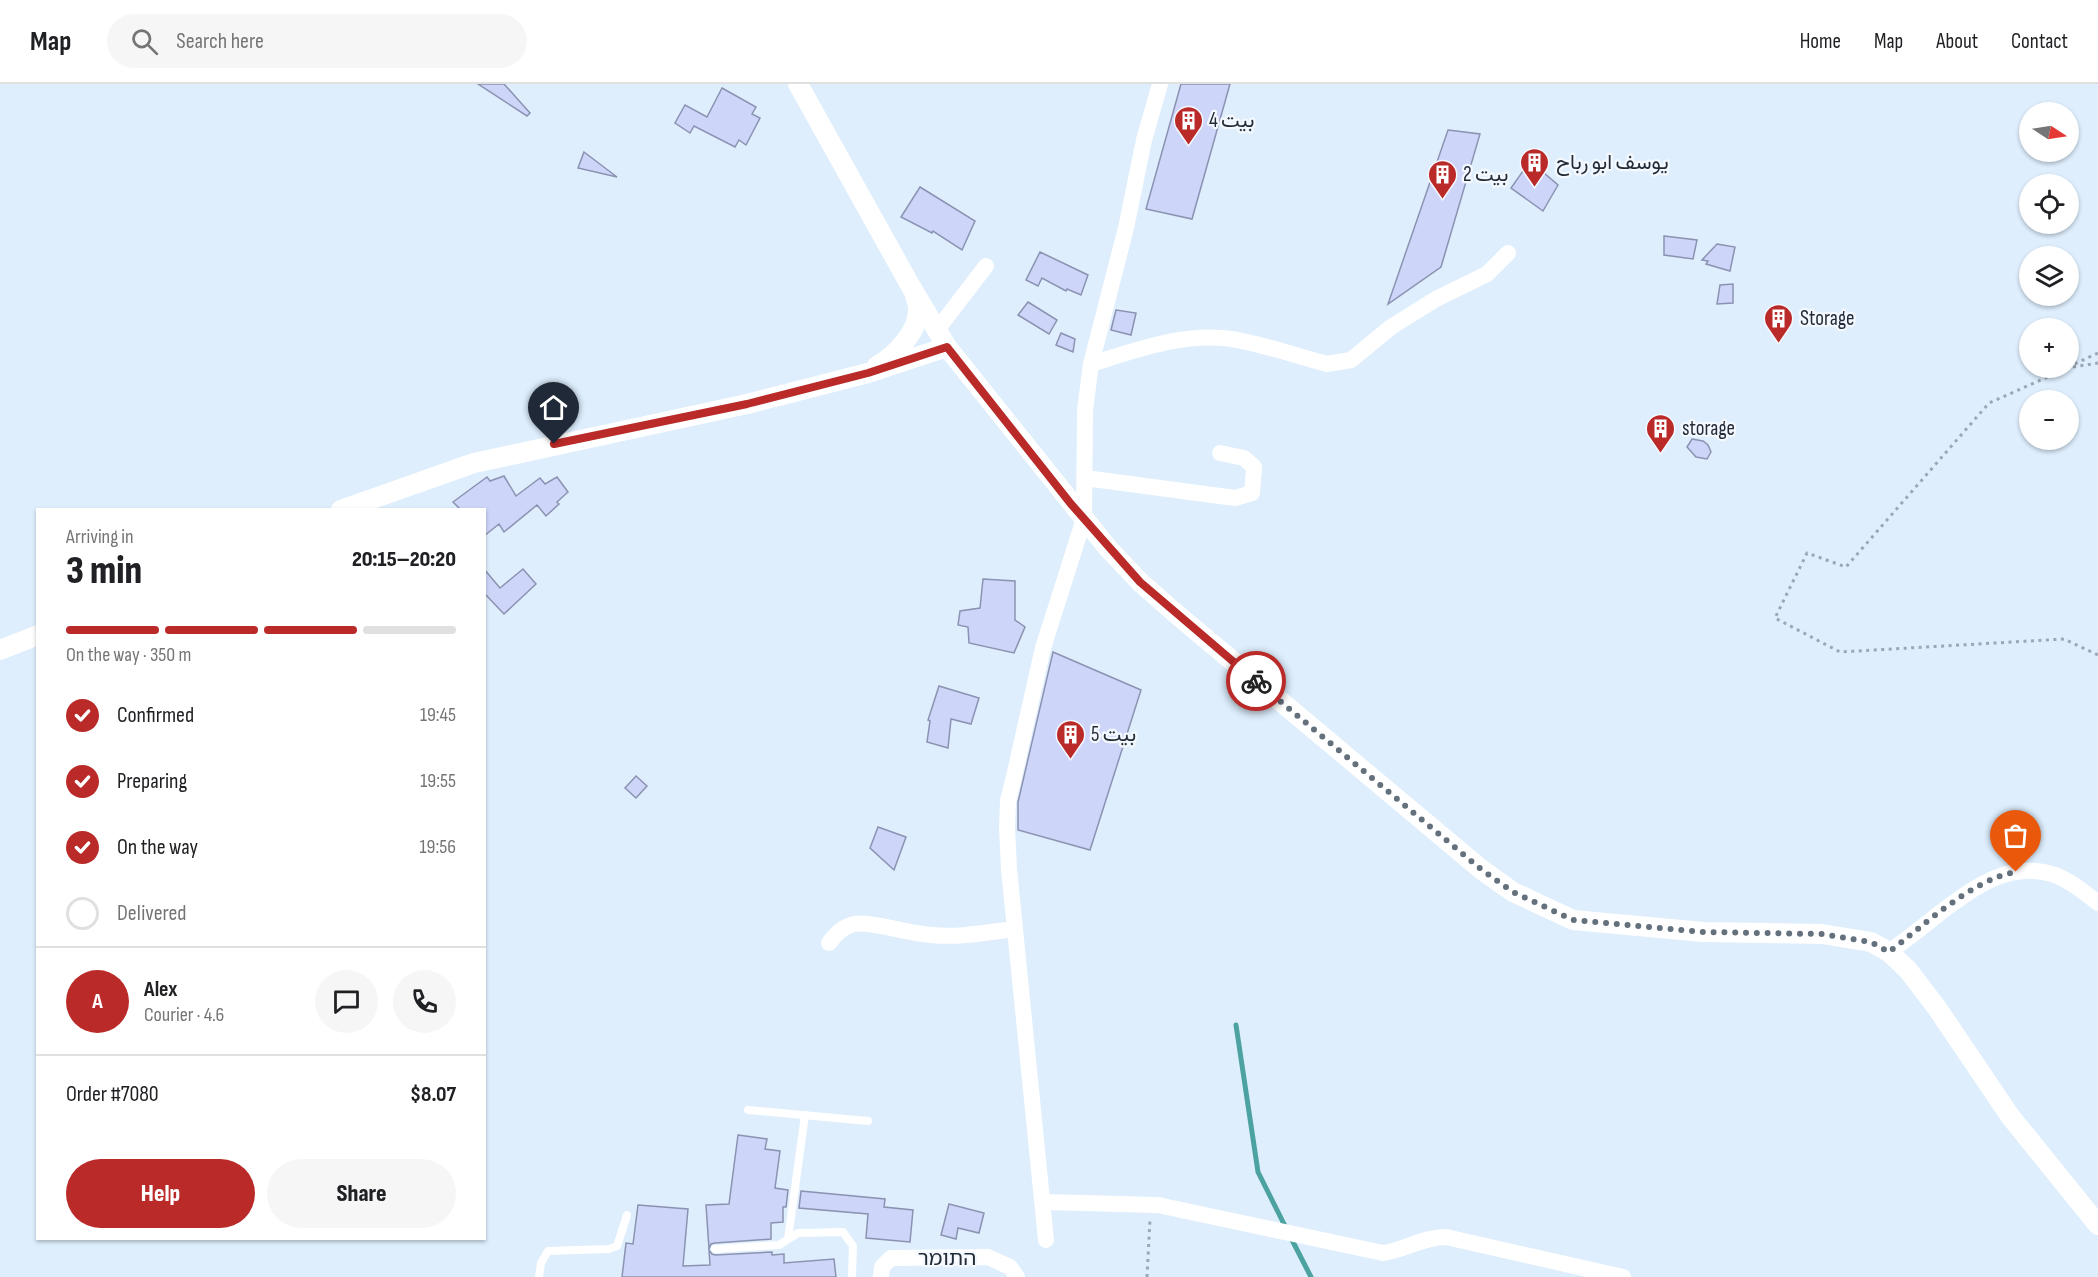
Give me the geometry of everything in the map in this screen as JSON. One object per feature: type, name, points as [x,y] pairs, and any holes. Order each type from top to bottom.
[{"type":"street","points":[[798,84],[947,347],[1084,519],[1140,582],[1174,612],[1482,870],[1513,892],[1573,920],[1703,932],[1822,934],[1871,942],[1889,952],[1908,970],[1937,1008],[2010,1116],[2098,1226]]},
{"type":"street","points":[[1046,1240],[1008,848],[1008,801],[1043,648],[1084,519],[1085,410],[1091,364],[1126,228],[1144,140],[1160,84]]},
{"type":"street","points":[[1091,364],[1158,344],[1195,338],[1232,339],[1327,364],[1338,364],[1351,360],[1391,327],[1436,299],[1487,274],[1508,253]]},
{"type":"street","points":[[937,330],[986,266]]},
{"type":"street","points":[[864,374],[886,361],[915,327],[918,309],[914,292]]},
{"type":"street","points":[[348,508],[474,463],[747,404],[864,374],[947,347]]},
{"type":"street","points":[[1085,478],[1236,498],[1252,493],[1254,467],[1244,458],[1220,453]]},
{"type":"street","points":[[0,650],[36,636]]},
{"type":"street","points":[[1889,952],[1971,890],[2003,874],[2030,870],[2056,876],[2068,881],[2098,903]]},
{"type":"street","points":[[829,943],[838,931],[854,924],[867,923],[935,936],[1016,929]]},
{"type":"street","points":[[1043,1202],[1151,1204],[1383,1253],[1398,1251],[1432,1238],[1446,1238],[1623,1277]]},
{"type":"street","name":"התומר","points":[[881,1277],[882,1267],[891,1258],[988,1257],[1010,1267],[1017,1277]]},
{"type":"lane","points":[[748,1110],[868,1121]]},
{"type":"lane","points":[[788,1239],[805,1115]]},
{"type":"lane","points":[[539,1277],[541,1263],[548,1251],[609,1249],[617,1246],[627,1215]]},
{"type":"lane","points":[[715,1249],[779,1245],[798,1233],[843,1232],[853,1246],[852,1277]]},
{"type":"path","points":[[2079,362],[2098,353]]},
{"type":"path","points":[[2079,366],[2098,363]]},
{"type":"path","points":[[2044,378],[1989,403],[1846,567],[1807,553],[1775,618],[1840,652],[2064,639],[2098,655]]},
{"type":"path","points":[[1147,1277],[1151,1204]]},
{"type":"building","points":[[478,84],[504,84],[530,113],[527,116]]},
{"type":"building","name":"بيت 4","points":[[1181,84],[1230,84],[1192,219],[1146,209]]},
{"type":"building","points":[[722,88],[756,107],[752,114],[760,118],[746,145],[739,140],[735,147],[694,126],[690,133],[675,123],[685,105],[707,117]]},
{"type":"building","name":"بيت 2","points":[[1448,130],[1480,134],[1441,267],[1388,304]]},
{"type":"building","points":[[584,152],[617,177],[578,168]]},
{"type":"building","name":"يوسف ابو رباح","points":[[1530,161],[1558,185],[1543,211],[1511,188]]},
{"type":"building","points":[[920,187],[975,221],[962,250],[933,231],[932,233],[901,217]]},
{"type":"building","points":[[1664,236],[1697,240],[1693,259],[1664,255]]},
{"type":"building","points":[[1717,244],[1735,247],[1730,271],[1706,264],[1708,261],[1702,260]]},
{"type":"building","points":[[1040,252],[1088,275],[1081,295],[1067,289],[1066,291],[1042,278],[1038,286],[1026,280]]},
{"type":"building","points":[[1733,284],[1733,303],[1717,304],[1720,285]]},
{"type":"building","points":[[1028,302],[1057,320],[1049,334],[1018,315]]},
{"type":"building","points":[[1116,310],[1136,313],[1131,335],[1111,330]]},
{"type":"building","points":[[1061,333],[1075,339],[1073,352],[1056,345]]},
{"type":"building","points":[[1692,439],[1703,441],[1708,445],[1711,452],[1707,459],[1696,457],[1687,447]]},
{"type":"building","points":[[504,476],[516,496],[540,478],[545,484],[557,477],[568,492],[546,516],[537,505],[504,532],[499,524],[486,534],[486,508],[459,508],[453,502],[487,477],[490,481]]},
{"type":"building","points":[[523,569],[536,584],[504,614],[486,595],[486,571],[500,588]]},
{"type":"building","points":[[983,579],[1015,581],[1015,620],[1025,627],[1014,653],[969,643],[968,627],[958,625],[960,611],[980,608]]},
{"type":"building","name":"بيت 5","points":[[1053,652],[1141,690],[1090,850],[1018,830],[1018,802]]},
{"type":"building","points":[[939,686],[979,698],[971,724],[951,719],[948,748],[927,742],[930,721],[928,720]]},
{"type":"building","points":[[636,776],[647,786],[636,798],[625,788]]},
{"type":"building","points":[[878,827],[906,837],[894,870],[870,848]]},
{"type":"building","points":[[738,1135],[767,1139],[765,1149],[780,1151],[775,1188],[788,1190],[786,1207],[783,1207],[783,1222],[771,1223],[771,1239],[715,1243],[711,1244],[709,1249],[706,1205],[729,1204]]},
{"type":"building","points":[[801,1191],[885,1199],[884,1207],[913,1210],[910,1242],[866,1238],[868,1214],[799,1208]]},
{"type":"building","points":[[949,1204],[984,1213],[979,1233],[958,1228],[956,1239],[941,1235]]},
{"type":"building","points":[[638,1205],[688,1209],[683,1266],[710,1265],[709,1250],[715,1255],[772,1252],[772,1255],[784,1254],[784,1263],[834,1259],[836,1277],[622,1277],[626,1243],[633,1244]]},
{"type":"waterway","points":[[1236,1025],[1258,1172],[1286,1228]]},
{"type":"waterway","points":[[1290,1236],[1311,1277]]},
{"type":"way so far","points":[[1256,681],[1482,870],[1513,892],[1573,920],[1703,932],[1822,934],[1871,942],[1889,952],[1980,884],[2003,874],[2016,872]]},
{"type":"place","name":"بيت 4","points":[[1188,146]]},
{"type":"place","name":"يوسف ابو رباح","points":[[1535,188]]},
{"type":"place","name":"بيت 2","points":[[1442,200]]},
{"type":"place","name":"Storage","points":[[1779,344]]},
{"type":"place","name":"storage","points":[[1661,454]]},
{"type":"place","name":"بيت 5","points":[[1070,760]]},
{"type":"route","points":[[554,444],[747,404],[868,373],[947,347],[1107,547],[1140,582],[1256,681]]}]
